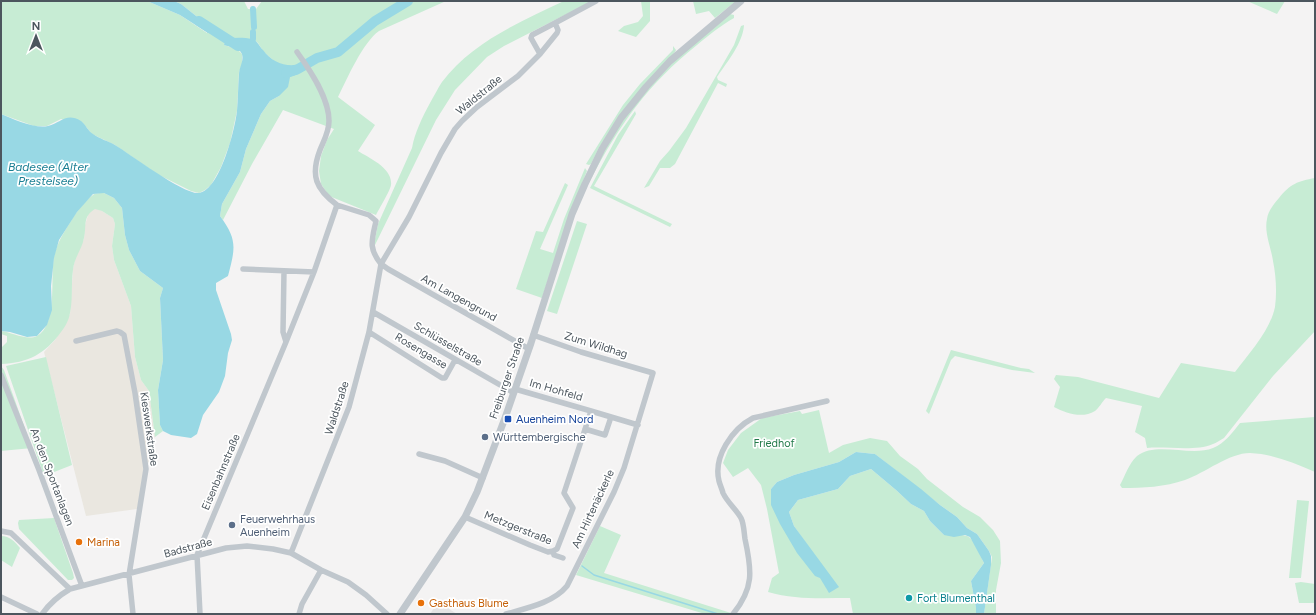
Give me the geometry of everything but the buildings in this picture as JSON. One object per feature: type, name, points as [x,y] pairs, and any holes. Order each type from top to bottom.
[{"type":"street","points":[[540,54],[532,35],[596,1]]},
{"type":"street","name":"Freiburger Straße","points":[[400,614],[465,517],[483,478],[529,349],[572,214],[584,184],[602,149],[622,118],[646,86],[670,61],[741,1]]},
{"type":"street","name":"Waldstraße","points":[[291,553],[346,415],[369,332],[381,264],[410,217],[441,153],[455,129],[477,107],[508,84],[540,54],[558,33],[555,22]]},
{"type":"street","points":[[298,52],[306,64],[326,104],[329,120],[328,133],[317,160],[317,185],[323,193],[337,205],[369,215],[376,222],[372,250],[375,257],[381,264]]},
{"type":"street","name":"Eisenbahnstraße","points":[[200,614],[197,555],[314,272],[337,205]]},
{"type":"street","name":"Am Langengrund","points":[[381,264],[529,349]]},
{"type":"street","points":[[243,269],[314,272]]},
{"type":"street","points":[[284,271],[283,332],[286,342]]},
{"type":"street","name":"Schlüsselstraße","points":[[373,312],[455,360],[514,391]]},
{"type":"street","name":"Kieswerkstraße","points":[[76,341],[117,331],[124,335],[136,400],[146,469],[129,575]]},
{"type":"street","name":"Rosengasse","points":[[369,332],[442,378],[445,378],[455,360]]},
{"type":"street","name":"Zum Wildhag","points":[[533,335],[581,352],[653,373]]},
{"type":"street","name":"Am Hirtenäckerle","points":[[506,614],[540,604],[561,593],[567,586],[614,492],[624,468],[653,373]]},
{"type":"street","name":"An den Sportanlagen","points":[[1,375],[39,470],[82,586]]},
{"type":"street","name":"Im Hohfeld","points":[[514,391],[638,424]]},
{"type":"street","points":[[733,614],[741,603],[748,588],[750,568],[741,519],[726,498],[719,482],[718,467],[725,448],[734,433],[746,421],[827,400]]},
{"type":"street","name":"Im Hohfeld","points":[[553,551],[557,549],[573,508],[564,493],[591,411]]},
{"type":"street","points":[[585,429],[605,435],[611,417]]},
{"type":"street","points":[[419,454],[445,461],[483,478]]},
{"type":"street","name":"Metzgerstraße","points":[[465,517],[548,552],[553,551],[554,555],[563,558]]},
{"type":"street","points":[[1,531],[11,533],[70,589],[50,603],[42,614]]},
{"type":"street","name":"Badstraße","points":[[70,589],[129,575],[197,555],[226,548],[247,546],[291,553],[321,570],[348,582],[366,595],[387,614]]},
{"type":"street","points":[[298,614],[321,570]]},
{"type":"street","points":[[129,575],[133,614]]},
{"type":"street","points":[[1,597],[36,614]]},
{"type":"shaded area","points":[[95,208],[113,218],[115,224],[112,246],[114,260],[131,306],[135,357],[141,380],[149,391],[155,437],[150,441],[151,453],[137,509],[86,516],[44,352],[55,340],[70,314],[73,269],[76,255],[84,239],[85,225],[89,212]]},
{"type":"shaded area","points":[[438,602],[457,614],[430,614]]},
{"type":"green space","points":[[1,1],[147,1],[180,15],[207,33],[210,27],[181,4],[174,1],[244,1],[248,9],[256,9],[262,1],[446,1],[379,31],[373,36],[361,52],[338,97],[375,125],[358,151],[379,164],[391,179],[391,185],[387,196],[376,215],[329,196],[321,184],[319,171],[321,156],[327,140],[334,129],[283,110],[252,164],[223,220],[220,216],[222,204],[240,172],[246,149],[261,114],[270,101],[279,96],[287,66],[276,63],[253,39],[226,39],[224,45],[237,49],[242,54],[242,65],[239,72],[237,111],[230,143],[221,167],[211,185],[199,193],[191,191],[157,174],[115,145],[92,134],[82,122],[61,119],[47,126],[34,126],[1,114]]},
{"type":"green space","points":[[564,1],[592,1],[504,46],[487,57],[455,90],[436,120],[375,245],[378,224],[412,148],[415,136],[422,120],[442,82],[454,68],[482,44],[514,25]]},
{"type":"green space","points":[[641,1],[650,1],[650,21],[636,37],[618,31],[624,26],[638,22],[643,16]]},
{"type":"green space","points":[[693,1],[736,1],[715,18],[709,11],[696,14]]},
{"type":"green space","points":[[1247,1],[1285,1],[1277,14]]},
{"type":"green space","points":[[730,14],[734,15],[734,18],[724,24],[680,59],[664,74],[636,106],[624,123],[591,179],[598,162],[619,126],[638,100],[677,58]]},
{"type":"green space","points":[[744,25],[738,45],[717,77],[718,80],[727,84],[726,87],[718,83],[675,164],[670,168],[660,168],[649,186],[644,188],[660,161],[686,128],[734,45],[741,26]]},
{"type":"green space","points":[[673,46],[676,50],[675,52],[600,146],[591,164],[586,164],[623,105],[640,84],[673,50]]},
{"type":"green space","points":[[635,111],[636,114],[594,186],[672,224],[670,227],[590,188],[618,135]]},
{"type":"green space","points":[[585,168],[587,171],[567,221],[542,298],[516,289],[536,231],[543,232],[565,183],[568,185],[540,249],[553,253],[564,219]]},
{"type":"green space","points":[[1315,178],[1315,331],[1273,376],[1224,438],[1213,444],[1197,448],[1147,448],[1145,438],[1135,432],[1142,406],[1106,398],[1095,411],[1085,415],[1069,413],[1054,407],[1060,387],[1054,379],[1056,375],[1078,377],[1159,398],[1181,363],[1235,372],[1264,333],[1275,307],[1275,272],[1266,230],[1269,213],[1277,200],[1291,186],[1304,180]]},
{"type":"green space","points":[[104,193],[114,198],[122,208],[125,235],[129,250],[140,271],[163,288],[160,298],[163,360],[158,390],[160,425],[163,431],[155,437],[149,391],[141,380],[135,357],[131,306],[114,260],[112,246],[115,224],[113,218],[102,211],[95,209],[88,215],[83,242],[76,258],[72,275],[71,308],[69,318],[64,328],[49,346],[35,356],[20,362],[1,364],[1,348],[7,342],[7,336],[1,334],[1,331],[19,336],[33,337],[37,336],[44,330],[51,311],[53,266],[57,246],[74,216],[88,199],[94,194]]},
{"type":"green space","points":[[577,221],[587,224],[557,314],[547,311]]},
{"type":"green space","points":[[951,350],[1029,369],[1035,373],[1012,370],[955,356],[951,360],[929,414],[926,411]]},
{"type":"green space","points":[[46,357],[72,465],[44,476],[6,366]]},
{"type":"green space","points":[[1,366],[4,370],[32,448],[1,451]]},
{"type":"green space","name":"Friedhof","points":[[819,410],[829,453],[843,445],[870,438],[887,441],[900,456],[918,469],[927,479],[963,507],[980,517],[993,530],[1000,541],[1001,563],[996,590],[996,614],[984,614],[992,557],[977,534],[967,528],[957,517],[875,454],[856,452],[839,462],[794,475],[777,482],[771,489],[829,592],[810,549],[794,526],[789,512],[798,500],[838,489],[850,476],[871,469],[911,504],[924,511],[930,521],[944,535],[965,535],[972,540],[984,563],[971,581],[976,614],[853,614],[850,598],[798,597],[778,595],[768,592],[772,578],[779,573],[761,485],[748,468],[733,477],[723,463],[728,450],[741,433],[762,418],[800,411],[802,414]]},
{"type":"green space","points":[[1315,417],[1315,472],[1275,457],[1250,453],[1234,456],[1193,477],[1162,486],[1122,488],[1120,485],[1132,462],[1137,456],[1145,452],[1164,449],[1195,451],[1204,450],[1213,448],[1221,443],[1240,423]]},
{"type":"green space","points":[[1297,500],[1309,501],[1301,578],[1289,578]]},
{"type":"green space","points":[[54,518],[73,573],[74,578],[72,580],[68,580],[19,529],[19,520]]},
{"type":"green space","points":[[600,526],[621,535],[604,573],[731,613],[705,614],[576,575]]},
{"type":"green space","points":[[1,536],[10,538],[20,548],[12,567],[1,560]]},
{"type":"green space","points":[[1301,582],[1315,584],[1315,603],[1299,603],[1295,583]]},
{"type":"water","points":[[147,1],[174,1],[181,4],[210,27],[208,33],[180,15]]},
{"type":"water","name":"Badesee (Alter Prestelsee)","points":[[226,38],[249,38],[254,40],[273,60],[281,64],[295,65],[299,74],[290,77],[288,87],[279,96],[270,101],[261,114],[246,149],[240,172],[222,204],[220,216],[230,232],[233,251],[228,276],[216,283],[216,290],[232,340],[228,353],[225,376],[219,392],[203,415],[197,434],[191,438],[171,435],[163,431],[160,425],[158,390],[163,360],[160,298],[163,288],[140,271],[129,250],[125,235],[122,208],[114,198],[104,193],[93,194],[77,212],[59,240],[54,258],[51,286],[52,310],[47,325],[37,336],[27,337],[1,331],[1,114],[24,123],[43,127],[53,125],[67,118],[76,119],[81,121],[93,134],[115,145],[170,181],[182,188],[199,193],[207,189],[214,181],[220,170],[230,144],[236,120],[239,72],[242,62],[242,54],[239,50],[224,45]]},
{"type":"water","points":[[856,452],[875,454],[957,517],[967,528],[977,534],[991,556],[984,614],[976,614],[971,581],[984,563],[970,537],[965,535],[954,537],[944,535],[930,521],[924,511],[911,504],[871,469],[850,476],[838,489],[798,500],[789,512],[794,526],[839,587],[829,593],[820,578],[815,576],[797,553],[780,524],[771,505],[771,489],[777,482],[794,475],[839,462]]},
{"type":"waterway","points":[[286,73],[298,69],[317,58],[338,52],[375,21],[408,1]]},
{"type":"waterway","points":[[253,9],[254,27]]},
{"type":"waterway","points":[[199,21],[238,46]]},
{"type":"waterway","points":[[253,32],[253,39]]},
{"type":"waterway","points":[[582,566],[594,575],[718,614]]},
{"type":"place","name":"Auenheim Nord","points":[[508,419]]},
{"type":"place","name":"Württembergische","points":[[485,437]]},
{"type":"place","name":"Feuerwehrhaus Auenheim","points":[[232,525]]},
{"type":"place","name":"Marina","points":[[79,542]]},
{"type":"place","name":"Fort Blumenthal","points":[[909,598]]},
{"type":"place","name":"Gasthaus Blume","points":[[421,603]]}]
